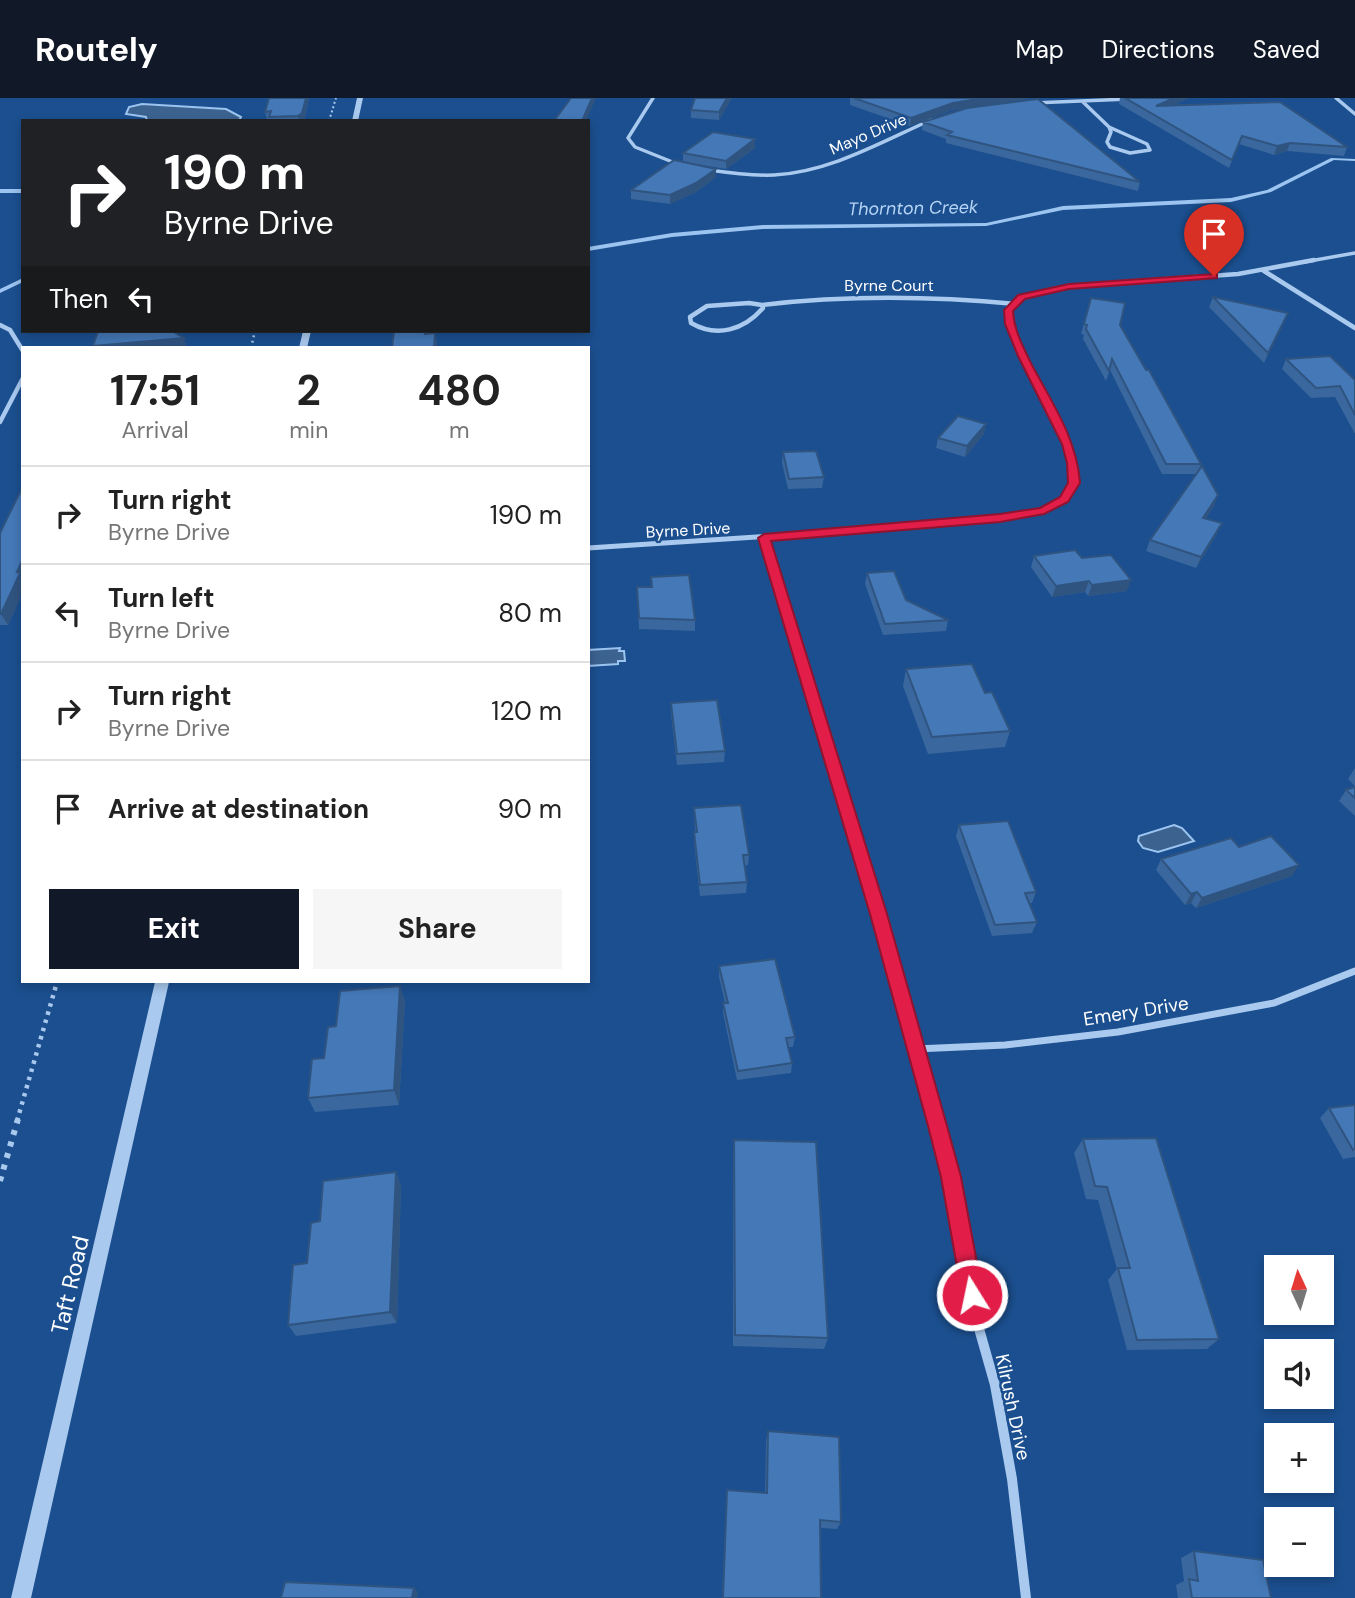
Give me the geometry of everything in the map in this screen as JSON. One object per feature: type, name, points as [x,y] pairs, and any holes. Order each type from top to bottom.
[{"type":"street","points":[[355,119],[360,98]]},
{"type":"street","points":[[653,98],[628,138],[635,147],[691,169]]},
{"type":"street","points":[[1336,98],[1355,114]]},
{"type":"street","points":[[1027,104],[1133,99]]},
{"type":"street","points":[[1082,101],[1109,127],[1147,144],[1150,150],[1136,154],[1113,149],[1107,142],[1111,132],[1109,127]]},
{"type":"street","name":"Mayo Drive","points":[[704,170],[759,175],[803,170],[857,154],[934,119]]},
{"type":"street","points":[[1016,304],[1022,297],[1036,292],[1069,286],[1264,271],[1355,253]]},
{"type":"street","points":[[1264,271],[1355,328]]},
{"type":"street","name":"Byrne Court","points":[[762,305],[760,314],[735,329],[710,332],[691,323],[693,313],[707,306],[749,303],[762,305],[809,299],[887,296],[1016,304]]},
{"type":"street","name":"Byrne Drive","points":[[590,548],[764,538],[1000,518],[1044,511],[1064,499],[1074,483],[1073,463],[1068,444],[1009,324],[1009,310],[1016,304]]},
{"type":"street","points":[[0,325],[10,330],[21,348]]},
{"type":"street","points":[[0,422],[21,382]]},
{"type":"street","points":[[14,396],[21,396]]},
{"type":"street","name":"Kilrush Drive","points":[[764,538],[883,928],[951,1177],[976,1318],[995,1385],[1012,1479],[1026,1598]]},
{"type":"street","name":"Emery Drive","points":[[916,1049],[1005,1045],[1118,1032],[1274,1003],[1355,971]]},
{"type":"street","name":"Taft Road","points":[[21,1598],[162,983]]},
{"type":"path","points":[[330,119],[336,98]]},
{"type":"path","points":[[0,1181],[57,983]]},
{"type":"water","points":[[142,104],[226,109],[241,117],[146,119],[126,114],[129,107]]},
{"type":"water","points":[[620,648],[619,651],[624,651],[625,661],[590,666],[590,650]]},
{"type":"water","points":[[1174,825],[1182,828],[1194,841],[1158,852],[1143,848],[1138,841],[1139,836]]},
{"type":"building","points":[[269,98],[306,98],[302,113],[298,116],[269,117],[271,111],[265,112]]},
{"type":"building","points":[[571,98],[592,98],[583,119],[555,119]]},
{"type":"building","points":[[695,98],[727,98],[719,112],[691,110]]},
{"type":"building","points":[[854,98],[984,98],[953,103],[911,118]]},
{"type":"building","points":[[1125,98],[1174,98],[1156,106],[1280,102],[1347,147],[1290,143],[1277,146],[1242,136],[1232,160]]},
{"type":"building","points":[[1038,99],[1140,182],[947,135],[952,132],[923,122],[967,108]]},
{"type":"building","points":[[713,132],[755,139],[726,161],[683,153]]},
{"type":"building","points":[[674,160],[716,169],[696,183],[670,195],[631,190]]},
{"type":"building","points":[[1213,297],[1288,313],[1268,353]]},
{"type":"building","points":[[1091,298],[1125,303],[1120,325],[1146,370],[1149,370],[1201,464],[1166,464],[1112,359],[1109,371],[1086,329],[1087,325],[1084,324]]},
{"type":"building","points":[[97,333],[175,333],[184,338],[93,346]]},
{"type":"building","points":[[394,333],[435,333],[434,346],[392,346]]},
{"type":"building","points":[[1330,356],[1355,380],[1355,415],[1340,386],[1316,388],[1286,359]]},
{"type":"building","points":[[958,416],[986,424],[967,446],[938,438]]},
{"type":"building","points":[[816,451],[824,477],[789,479],[783,452]]},
{"type":"building","points":[[1202,466],[1218,495],[1203,518],[1222,523],[1201,557],[1150,540]]},
{"type":"building","points":[[21,490],[21,563],[17,572],[21,571],[1,614],[0,614],[0,533]]},
{"type":"building","points":[[1075,550],[1082,558],[1111,555],[1131,580],[1092,585],[1089,581],[1056,586],[1034,556]]},
{"type":"building","points":[[894,571],[906,600],[948,620],[885,624],[867,573]]},
{"type":"building","points":[[689,575],[695,620],[639,618],[637,587],[652,587],[651,577]]},
{"type":"building","points":[[972,664],[985,693],[992,692],[1010,731],[932,737],[906,669]]},
{"type":"building","points":[[717,700],[725,751],[677,754],[671,703]]},
{"type":"building","points":[[1355,787],[1355,798],[1346,790]]},
{"type":"building","points":[[741,805],[749,855],[743,855],[747,882],[700,885],[694,808]]},
{"type":"building","points":[[1008,821],[1036,892],[1025,893],[1037,922],[995,925],[959,825]]},
{"type":"building","points":[[1271,836],[1299,865],[1202,898],[1197,892],[1191,894],[1161,859],[1231,838],[1239,847]]},
{"type":"building","points":[[775,959],[795,1037],[786,1038],[792,1063],[738,1071],[723,1003],[728,1003],[719,966]]},
{"type":"building","points":[[400,986],[394,1090],[308,1098],[312,1059],[324,1058],[328,1027],[336,1026],[340,991]]},
{"type":"building","points":[[1355,1105],[1355,1149],[1353,1150],[1329,1108]]},
{"type":"building","points":[[1156,1138],[1219,1339],[1137,1340],[1118,1268],[1130,1268],[1107,1187],[1095,1186],[1083,1139]]},
{"type":"building","points":[[734,1140],[816,1142],[828,1338],[735,1335]]},
{"type":"building","points":[[396,1172],[390,1312],[288,1325],[293,1265],[307,1263],[311,1223],[320,1221],[323,1181]]},
{"type":"building","points":[[768,1431],[839,1437],[841,1522],[820,1520],[821,1598],[723,1598],[727,1490],[767,1493]]},
{"type":"building","points":[[1194,1551],[1263,1560],[1264,1577],[1267,1577],[1271,1598],[1192,1598],[1189,1579],[1198,1581]]},
{"type":"building","points":[[285,1582],[414,1588],[412,1598],[281,1598]]},
{"type":"waterway","name":"Thornton Creek","points":[[590,249],[672,235],[763,227],[973,225],[1012,220],[1063,208],[1231,200],[1269,191],[1333,159],[1355,160]]},
{"type":"waterway","name":"Thornton Creek","points":[[0,191],[21,191]]},
{"type":"waterway","points":[[0,291],[21,281]]},
{"type":"route","points":[[972,1295],[951,1177],[937,1126],[878,914],[764,538],[925,526],[1044,511],[1064,499],[1074,483],[1073,463],[1068,444],[1009,324],[1009,310],[1022,297],[1069,286],[1214,276]]}]
